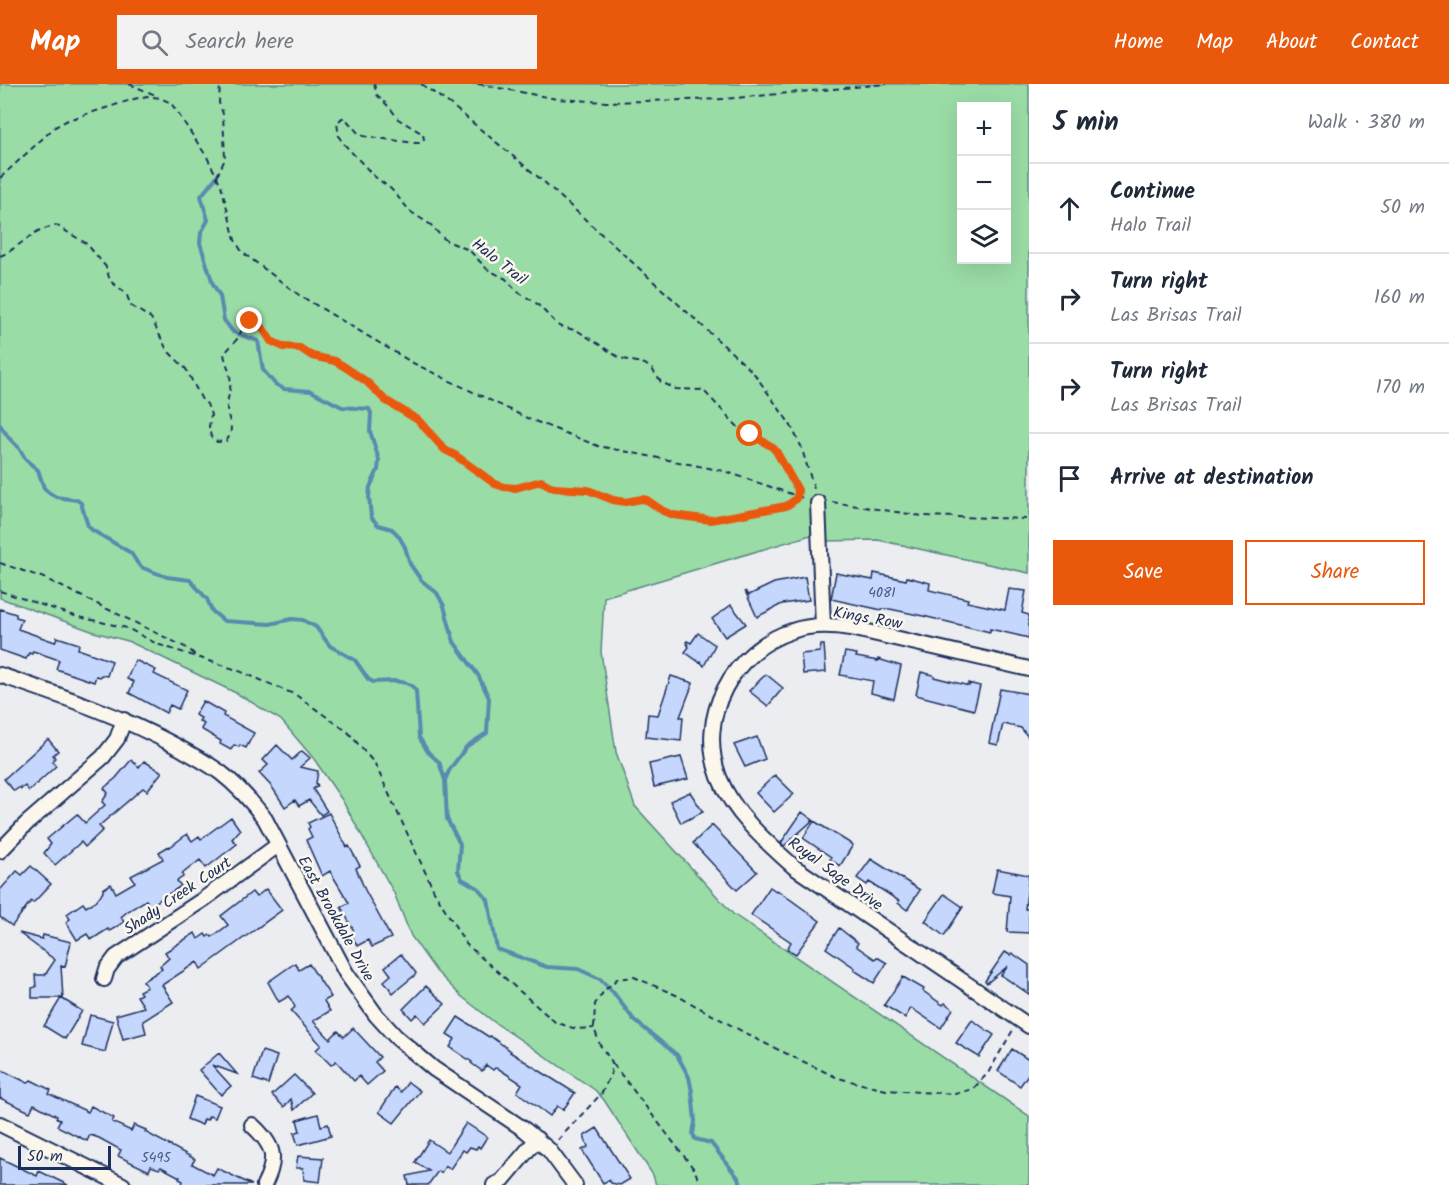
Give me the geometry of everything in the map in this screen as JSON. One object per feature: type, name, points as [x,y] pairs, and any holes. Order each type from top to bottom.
[{"type":"street","points":[[818,503],[823,626]]},
{"type":"street","name":"Kings Row","points":[[724,690],[734,673],[760,647],[794,630],[823,626],[851,628],[1029,669]]},
{"type":"street","name":"East Brookdale Drive","points":[[0,675],[98,708],[149,731],[220,772],[251,801],[265,819],[346,973],[376,1015],[434,1069],[537,1139],[549,1150],[575,1185]]},
{"type":"street","name":"Royal Sage Drive","points":[[724,690],[714,719],[712,739],[714,757],[725,791],[736,809],[778,854],[794,867],[1029,1026]]},
{"type":"street","points":[[0,851],[102,757],[117,739],[124,720]]},
{"type":"street","name":"Shady Creek Court","points":[[104,979],[107,969],[116,957],[204,899],[278,845]]},
{"type":"street","points":[[0,1124],[123,1185]]},
{"type":"street","points":[[252,1125],[265,1137],[271,1147],[272,1166],[264,1185]]},
{"type":"street","points":[[494,1185],[501,1182],[537,1139]]},
{"type":"path","points":[[0,256],[7,254],[38,231],[56,225],[87,244],[106,267],[110,281],[126,293],[131,306],[151,318],[167,350],[186,369],[202,400],[207,404],[211,415],[209,427],[211,437],[217,442],[226,441],[230,437],[231,429],[227,406],[230,395],[230,375],[224,354],[238,338],[244,325],[250,321],[262,327],[271,341],[284,347],[300,348],[312,356],[335,361],[345,367],[367,382],[385,400],[418,420],[445,450],[495,484],[504,487],[516,488],[541,481],[554,488],[588,490],[613,500],[625,502],[647,500],[673,515],[711,520],[786,506],[798,496],[724,471],[598,446],[527,418],[413,363],[299,296],[242,252],[235,240],[217,176],[207,156],[171,103],[138,86],[129,84]]},
{"type":"path","points":[[217,176],[225,159],[223,114],[219,103],[220,84]]},
{"type":"path","name":"Halo Trail","points":[[374,84],[377,95],[398,119],[423,134],[424,140],[414,143],[371,139],[358,133],[345,118],[337,123],[339,138],[411,212],[431,225],[447,241],[469,250],[487,269],[506,279],[518,292],[536,303],[559,326],[578,331],[620,358],[645,364],[652,369],[661,382],[667,385],[676,389],[703,390],[739,428],[776,451],[795,483],[798,496]]},
{"type":"path","points":[[421,84],[450,104],[543,181],[753,372],[790,424],[801,446],[818,503],[851,504],[922,516],[1029,519]]},
{"type":"path","points":[[478,84],[557,99],[595,102],[724,99],[887,84]]},
{"type":"path","points":[[0,178],[55,127],[68,120],[134,99],[147,96],[160,98]]},
{"type":"path","points":[[0,563],[44,578],[189,649],[197,657]]},
{"type":"path","points":[[0,591],[75,616],[126,628],[157,644],[237,670],[296,695],[348,732],[375,764],[434,891],[466,944],[555,1022],[576,1029],[594,1028]]},
{"type":"path","points":[[701,1185],[694,1169],[600,1045],[594,1028],[595,1004],[604,991],[617,979],[634,977],[676,995],[758,1040],[838,1078],[886,1090],[955,1094],[973,1089],[987,1073],[1013,1030]]},
{"type":"path","points":[[549,1150],[602,1093],[611,1073],[612,1062]]},
{"type":"green space","points":[[0,84],[1029,84],[1029,573],[878,540],[825,541],[814,534],[604,597],[601,652],[616,752],[635,806],[733,914],[1029,1116],[1029,1185],[656,1185],[653,1175],[595,1090],[494,1022],[461,996],[436,971],[411,936],[394,893],[342,800],[314,759],[281,720],[236,693],[128,641],[94,632],[0,598]]},
{"type":"building","points":[[836,573],[873,580],[874,573],[906,580],[907,577],[930,583],[929,590],[968,599],[967,602],[1005,610],[1009,589],[1026,591],[1022,613],[1029,615],[1029,638],[831,599]]},
{"type":"building","points":[[805,577],[809,600],[782,604],[757,617],[745,591],[749,595],[774,583]]},
{"type":"building","points":[[731,605],[746,624],[725,637],[712,619]]},
{"type":"building","points":[[0,609],[16,614],[16,617],[22,619],[18,629],[55,642],[57,637],[79,644],[78,649],[112,661],[107,676],[96,676],[94,682],[56,669],[59,660],[33,651],[26,659],[0,650]]},
{"type":"building","points":[[698,633],[715,645],[704,666],[685,652],[689,647],[686,642],[691,643]]},
{"type":"building","points":[[821,645],[824,645],[826,672],[803,674],[801,654],[820,652]]},
{"type":"building","points":[[845,652],[857,654],[856,657],[878,661],[878,659],[901,666],[894,699],[871,693],[873,681],[840,675]]},
{"type":"building","points":[[135,660],[156,670],[154,674],[187,690],[178,709],[170,705],[166,713],[129,693],[134,682],[127,679]]},
{"type":"building","points":[[921,672],[969,686],[968,683],[980,686],[974,710],[916,695]]},
{"type":"building","points":[[766,674],[783,688],[768,706],[749,691]]},
{"type":"building","points":[[671,676],[693,683],[680,717],[683,717],[681,741],[646,737],[648,714],[658,715]]},
{"type":"building","points":[[1000,689],[1029,694],[1029,738],[1021,728],[1003,724],[998,745],[989,743]]},
{"type":"building","points":[[203,701],[224,713],[223,716],[254,733],[246,748],[234,745],[231,750],[201,729],[204,724],[199,721],[201,718],[195,715]]},
{"type":"building","points":[[757,737],[765,759],[745,767],[734,745]]},
{"type":"building","points":[[48,739],[58,751],[53,755],[55,758],[52,761],[56,766],[29,791],[25,786],[14,791],[4,779]]},
{"type":"building","points":[[277,745],[292,760],[302,751],[310,758],[300,767],[318,771],[316,783],[318,786],[313,789],[327,811],[321,815],[309,800],[299,806],[295,800],[285,807],[272,787],[259,773],[268,765],[263,760]]},
{"type":"building","points":[[681,757],[688,779],[654,787],[649,764]]},
{"type":"building","points":[[131,760],[139,767],[144,761],[162,772],[147,791],[143,788],[99,826],[103,830],[85,847],[81,842],[55,865],[44,853],[51,844],[47,839],[77,814],[85,823],[105,805],[102,802],[108,793],[104,788]]},
{"type":"building","points":[[775,775],[794,794],[774,812],[756,793]]},
{"type":"building","points":[[690,792],[703,812],[681,823],[670,801]]},
{"type":"building","points":[[802,812],[813,820],[784,846],[781,843]]},
{"type":"building","points":[[329,813],[360,866],[356,868],[365,890],[391,938],[372,947],[368,940],[357,946],[351,933],[354,931],[341,907],[349,903],[330,871],[322,876],[306,840],[312,837],[308,823]]},
{"type":"building","points":[[231,817],[240,830],[232,839],[237,844],[206,868],[200,860],[182,874],[183,877],[177,881],[181,886],[150,906],[146,900],[128,911],[121,917],[124,922],[110,931],[108,929],[91,940],[87,934],[77,940],[66,922],[70,919],[67,914],[83,903],[86,907],[96,901],[103,889],[111,884],[116,893],[135,882],[131,876],[163,859],[159,852],[187,834],[192,841],[199,836],[201,839]]},
{"type":"building","points":[[814,821],[853,845],[840,866],[803,838]]},
{"type":"building","points":[[712,825],[757,872],[737,890],[693,843]]},
{"type":"building","points":[[871,859],[920,890],[907,910],[898,903],[899,901],[879,888],[869,882],[867,885],[857,878]]},
{"type":"building","points":[[31,866],[51,884],[33,903],[31,901],[12,926],[0,917],[0,890],[17,871],[22,875]]},
{"type":"building","points":[[997,869],[1029,875],[1025,909],[1029,909],[1029,933],[1007,932],[1010,896],[992,893]]},
{"type":"building","points":[[770,887],[820,921],[796,954],[787,949],[791,942],[751,915]]},
{"type":"building","points":[[266,889],[282,910],[201,969],[197,962],[162,985],[173,1002],[143,1021],[146,1033],[123,1039],[116,1015],[144,1007],[137,996],[141,994],[139,991],[147,987],[143,981],[162,969],[160,966],[169,958],[165,952],[195,933],[198,939],[205,934],[207,937],[210,935],[212,937],[228,925],[221,916],[252,892],[256,897]]},
{"type":"building","points":[[944,894],[963,907],[944,936],[925,921]]},
{"type":"building","points":[[839,928],[858,943],[856,946],[875,959],[877,957],[887,963],[874,983],[826,948]]},
{"type":"building","points":[[19,933],[42,939],[43,935],[71,942],[65,967],[61,966],[63,998],[32,998],[32,988],[36,987],[35,975],[45,975],[55,960]]},
{"type":"building","points":[[1005,952],[1010,955],[1012,953],[1029,965],[1029,994],[1001,975],[1008,966],[987,983],[985,981]]},
{"type":"building","points":[[401,954],[416,973],[393,993],[384,981],[391,975],[385,967]]},
{"type":"building","points":[[295,963],[299,970],[309,964],[331,997],[324,1001],[330,1011],[313,1021],[330,1039],[338,1031],[344,1037],[353,1028],[380,1057],[375,1062],[383,1071],[367,1085],[359,1076],[354,1081],[336,1061],[331,1065],[316,1050],[321,1045],[291,1011],[295,1007],[289,996],[279,1002],[268,982]]},
{"type":"building","points":[[903,977],[924,989],[923,991],[943,1005],[945,1003],[953,1009],[941,1028],[911,1008],[905,1018],[884,1005]]},
{"type":"building","points":[[426,986],[445,1004],[425,1023],[417,1014],[412,1019],[403,1009]]},
{"type":"building","points":[[61,998],[82,1011],[65,1039],[44,1026]]},
{"type":"building","points":[[90,1015],[113,1021],[105,1052],[82,1046]]},
{"type":"building","points":[[458,1017],[575,1093],[563,1110],[557,1106],[550,1116],[517,1092],[522,1084],[499,1069],[493,1070],[486,1065],[482,1071],[450,1047],[455,1039],[447,1034]]},
{"type":"building","points":[[972,1020],[994,1035],[979,1057],[956,1043]]},
{"type":"building","points":[[1012,1049],[1029,1060],[1029,1073],[1020,1086],[998,1071]]},
{"type":"building","points":[[262,1051],[277,1056],[268,1084],[253,1079]]},
{"type":"building","points":[[219,1053],[237,1074],[212,1065],[231,1086],[221,1095],[199,1070]]},
{"type":"building","points":[[0,1069],[28,1083],[31,1080],[51,1090],[49,1094],[88,1112],[91,1106],[114,1118],[112,1122],[131,1131],[134,1125],[146,1130],[145,1132],[195,1159],[192,1164],[213,1175],[217,1168],[252,1185],[182,1185],[183,1181],[179,1179],[180,1177],[161,1167],[159,1169],[151,1166],[149,1171],[118,1156],[121,1150],[99,1138],[90,1135],[87,1141],[57,1126],[60,1120],[56,1118],[57,1116],[34,1104],[30,1112],[0,1098]]},
{"type":"building","points":[[294,1075],[312,1093],[294,1110],[291,1099],[284,1107],[272,1095]]},
{"type":"building","points":[[408,1082],[420,1091],[394,1123],[379,1112],[395,1087],[401,1092]]},
{"type":"building","points":[[195,1096],[220,1106],[215,1118],[209,1116],[207,1120],[204,1119],[202,1125],[187,1119]]},
{"type":"building","points":[[318,1114],[321,1126],[328,1124],[331,1136],[298,1145],[294,1133],[300,1131],[297,1120]]},
{"type":"building","points":[[466,1123],[487,1137],[480,1148],[470,1147],[466,1152],[463,1150],[450,1169],[445,1166],[441,1173],[438,1171],[428,1185],[409,1185],[407,1176],[429,1171],[415,1162],[429,1140],[447,1152]]},
{"type":"building","points":[[597,1128],[630,1179],[620,1185],[611,1183],[609,1180],[603,1183],[582,1150],[588,1147],[584,1136]]},
{"type":"building","points":[[298,1156],[323,1158],[320,1182],[304,1180],[303,1168],[296,1168]]},
{"type":"building","points":[[0,1158],[37,1176],[39,1171],[68,1185],[0,1185]]},
{"type":"waterway","points":[[217,176],[201,196],[208,220],[201,233],[200,243],[213,284],[220,296],[224,320],[233,332],[258,341],[263,370],[275,384],[284,389],[311,391],[342,407],[369,409],[371,413],[370,431],[379,460],[378,470],[370,487],[371,517],[378,525],[392,529],[398,535],[405,547],[410,564],[421,580],[437,593],[444,606],[454,642],[478,675],[489,698],[487,733],[467,746],[445,780]]},
{"type":"waterway","points":[[0,425],[26,460],[38,470],[44,488],[48,492],[56,497],[77,500],[81,503],[88,526],[131,553],[143,568],[167,577],[190,580],[207,599],[212,611],[224,621],[270,624],[292,619],[303,620],[316,627],[330,646],[355,660],[368,679],[373,682],[396,681],[412,686],[416,691],[419,737],[428,752],[439,762],[445,780],[447,819],[460,844],[458,871],[462,879],[478,888],[488,900],[497,949],[547,967],[578,969],[600,979],[634,1020],[677,1055],[689,1077],[695,1139],[711,1143],[739,1179],[741,1185]]},
{"type":"route","points":[[250,321],[262,327],[271,341],[284,347],[300,348],[312,356],[335,361],[345,367],[367,382],[370,388],[385,400],[418,420],[445,450],[495,484],[504,487],[516,488],[541,481],[554,488],[588,490],[613,500],[625,502],[647,500],[653,506],[673,515],[711,520],[786,506],[798,496],[795,483],[776,451],[750,434]]}]
